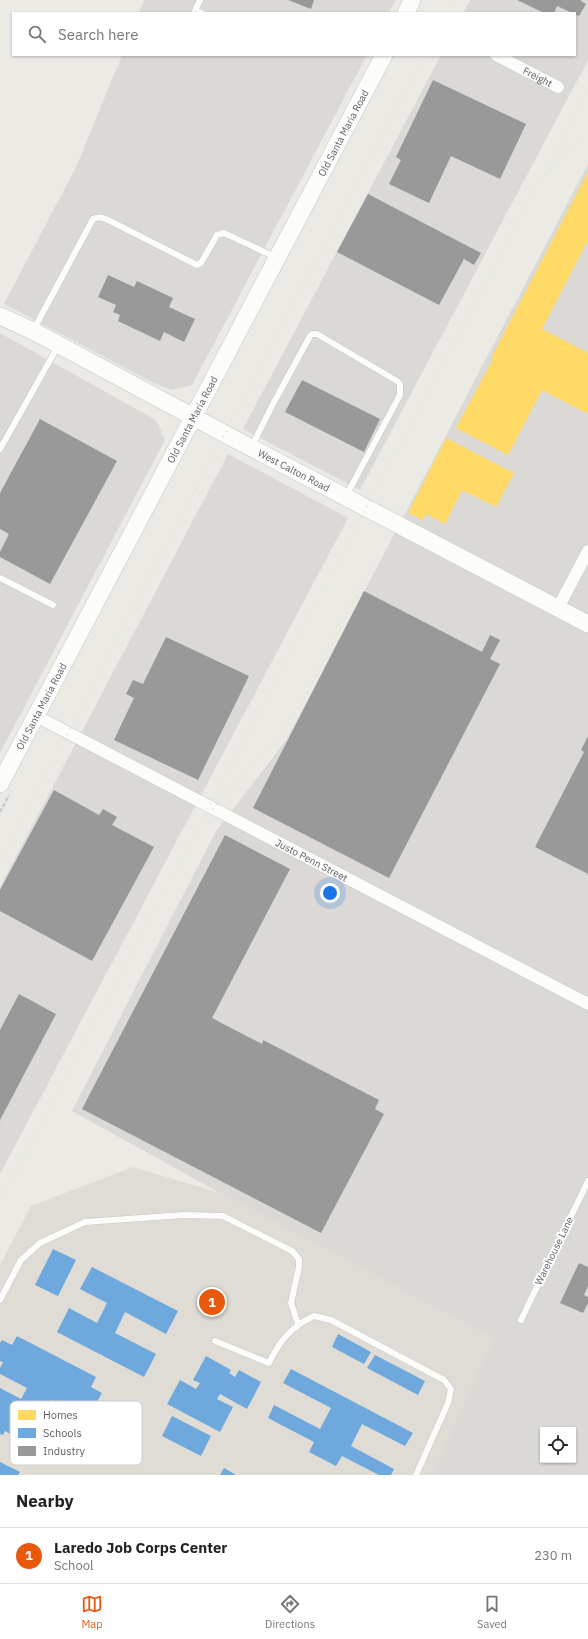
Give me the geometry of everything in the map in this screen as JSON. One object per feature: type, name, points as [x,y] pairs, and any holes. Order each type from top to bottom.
[{"type":"main road","name":"Old Santa Maria Road","points":[[0,784],[383,56]]},
{"type":"main road","name":"West Calton Road","points":[[0,316],[33,331],[193,417],[588,624]]},
{"type":"street","name":"Freight","points":[[498,56],[558,87]]},
{"type":"street","points":[[558,608],[588,551]]},
{"type":"street","name":"Justo Penn Street","points":[[36,716],[588,1004]]},
{"type":"lane","points":[[198,12],[195,11],[200,0]]},
{"type":"lane","points":[[33,331],[93,219],[96,218],[104,218],[197,265],[201,263],[217,235],[224,233],[277,258]]},
{"type":"lane","points":[[252,448],[273,404],[310,336],[312,334],[317,334],[397,380],[400,384],[400,395],[346,496]]},
{"type":"lane","points":[[0,449],[58,345]]},
{"type":"lane","points":[[0,578],[53,605]]},
{"type":"lane","name":"Warehouse Lane","points":[[521,1320],[588,1181]]},
{"type":"lane","points":[[0,1300],[21,1260],[40,1243],[85,1222],[184,1214],[223,1216],[292,1251],[299,1259],[299,1267],[291,1303],[298,1324]]},
{"type":"lane","points":[[214,1341],[269,1363],[277,1346],[298,1324],[314,1316],[331,1320],[444,1380],[451,1389],[448,1403],[416,1475]]},
{"type":"shaded area","points":[[144,0],[396,0],[390,12],[139,12]]},
{"type":"shaded area","points":[[470,0],[588,0],[588,60],[360,490],[243,429],[440,56],[576,56],[576,12],[464,12]]},
{"type":"shaded area","points":[[122,56],[366,56],[192,385],[172,390],[154,383],[4,304],[77,165]]},
{"type":"shaded area","points":[[588,164],[588,1475],[431,1475],[493,1339],[220,1193],[72,1111],[216,831],[287,739]]},
{"type":"shaded area","points":[[0,333],[156,420],[165,440],[0,753]]},
{"type":"shaded area","points":[[228,454],[348,518],[0,1174],[0,887]]},
{"type":"shaded area","points":[[133,1167],[220,1193],[493,1339],[433,1475],[0,1475],[0,1265],[31,1206]]},
{"type":"building: Homes","points":[[588,172],[588,240],[542,329],[588,353],[588,414],[542,390],[508,455],[456,428],[493,359],[491,358]]},
{"type":"building: Homes","points":[[446,438],[514,473],[496,507],[462,490],[445,524],[426,514],[423,520],[408,513]]},
{"type":"building: Schools","points":[[53,1249],[76,1260],[58,1296],[35,1285]]},
{"type":"building: Schools","points":[[92,1267],[178,1311],[166,1334],[125,1312],[115,1333],[156,1354],[144,1377],[57,1332],[69,1308],[97,1323],[107,1303],[80,1289]]},
{"type":"building: Schools","points":[[338,1334],[371,1352],[364,1364],[332,1347]]},
{"type":"building: Schools","points":[[17,1336],[96,1377],[91,1387],[102,1393],[98,1401],[10,1401],[10,1434],[5,1431],[3,1435],[0,1434],[0,1388],[21,1399],[27,1388],[0,1374],[0,1368],[3,1362],[0,1361],[0,1343],[2,1340],[12,1345]]},
{"type":"building: Schools","points":[[375,1355],[425,1381],[418,1395],[367,1368]]},
{"type":"building: Schools","points":[[206,1356],[231,1370],[229,1373],[235,1377],[239,1370],[261,1382],[247,1409],[220,1394],[217,1399],[233,1407],[220,1432],[167,1404],[180,1380],[196,1389],[200,1383],[193,1380]]},
{"type":"building: Schools","points":[[291,1369],[413,1433],[405,1446],[362,1424],[351,1446],[394,1469],[391,1475],[379,1475],[342,1456],[336,1466],[309,1452],[314,1442],[268,1418],[274,1405],[320,1429],[331,1408],[283,1383]]},
{"type":"building: Schools","points":[[172,1416],[211,1436],[201,1456],[162,1436]]},
{"type":"building: Schools","points":[[0,1462],[20,1472],[18,1475],[0,1475]]},
{"type":"building: Schools","points":[[224,1468],[236,1475],[220,1475]]},
{"type":"building: Industry","points":[[288,0],[314,0],[311,9]]},
{"type":"building: Industry","points":[[517,0],[581,0],[586,4],[579,16],[576,15],[576,12],[570,12],[557,6],[554,12],[542,12]]},
{"type":"building: Industry","points":[[433,80],[526,124],[500,179],[451,156],[429,203],[389,184],[401,160],[396,157]]},
{"type":"building: Industry","points":[[368,194],[481,253],[474,265],[464,259],[439,305],[337,252]]},
{"type":"building: Industry","points":[[108,275],[134,287],[137,281],[173,298],[169,307],[195,319],[184,342],[164,332],[160,341],[118,321],[120,315],[113,312],[116,305],[98,297]]},
{"type":"building: Industry","points":[[302,380],[380,419],[364,452],[285,412]]},
{"type":"building: Industry","points":[[40,419],[117,461],[50,584],[0,557],[0,552],[9,534],[0,529],[0,493]]},
{"type":"building: Industry","points":[[364,591],[482,652],[490,635],[500,640],[490,659],[500,664],[389,878],[253,808]]},
{"type":"building: Industry","points":[[166,637],[249,676],[198,780],[114,740],[134,698],[126,694],[133,680],[143,684]]},
{"type":"building: Industry","points":[[588,736],[588,874],[535,847],[584,752],[581,750]]},
{"type":"building: Industry","points":[[54,790],[99,815],[103,809],[117,817],[112,825],[154,847],[92,961],[0,911],[0,890]]},
{"type":"building: Industry","points":[[225,835],[290,869],[212,1018],[262,1044],[263,1040],[379,1100],[375,1109],[384,1114],[321,1233],[82,1109]]},
{"type":"building: Industry","points":[[19,994],[56,1014],[0,1120],[0,1030]]},
{"type":"building: Industry","points":[[579,1263],[588,1267],[588,1286],[584,1295],[588,1297],[588,1303],[583,1313],[560,1303]]},
{"type":"railway","points":[[447,12],[453,0]]},
{"type":"railway","points":[[0,862],[423,56]]},
{"type":"railway","points":[[0,1202],[588,88]]},
{"type":"railway","points":[[547,174],[560,158],[588,131]]},
{"type":"railway","points":[[209,814],[285,727],[303,699],[381,549]]},
{"type":"railway","points":[[0,1138],[16,1103],[70,1000]]},
{"type":"place","name":"Laredo Job Corps Center","points":[[212,1302]]}]
